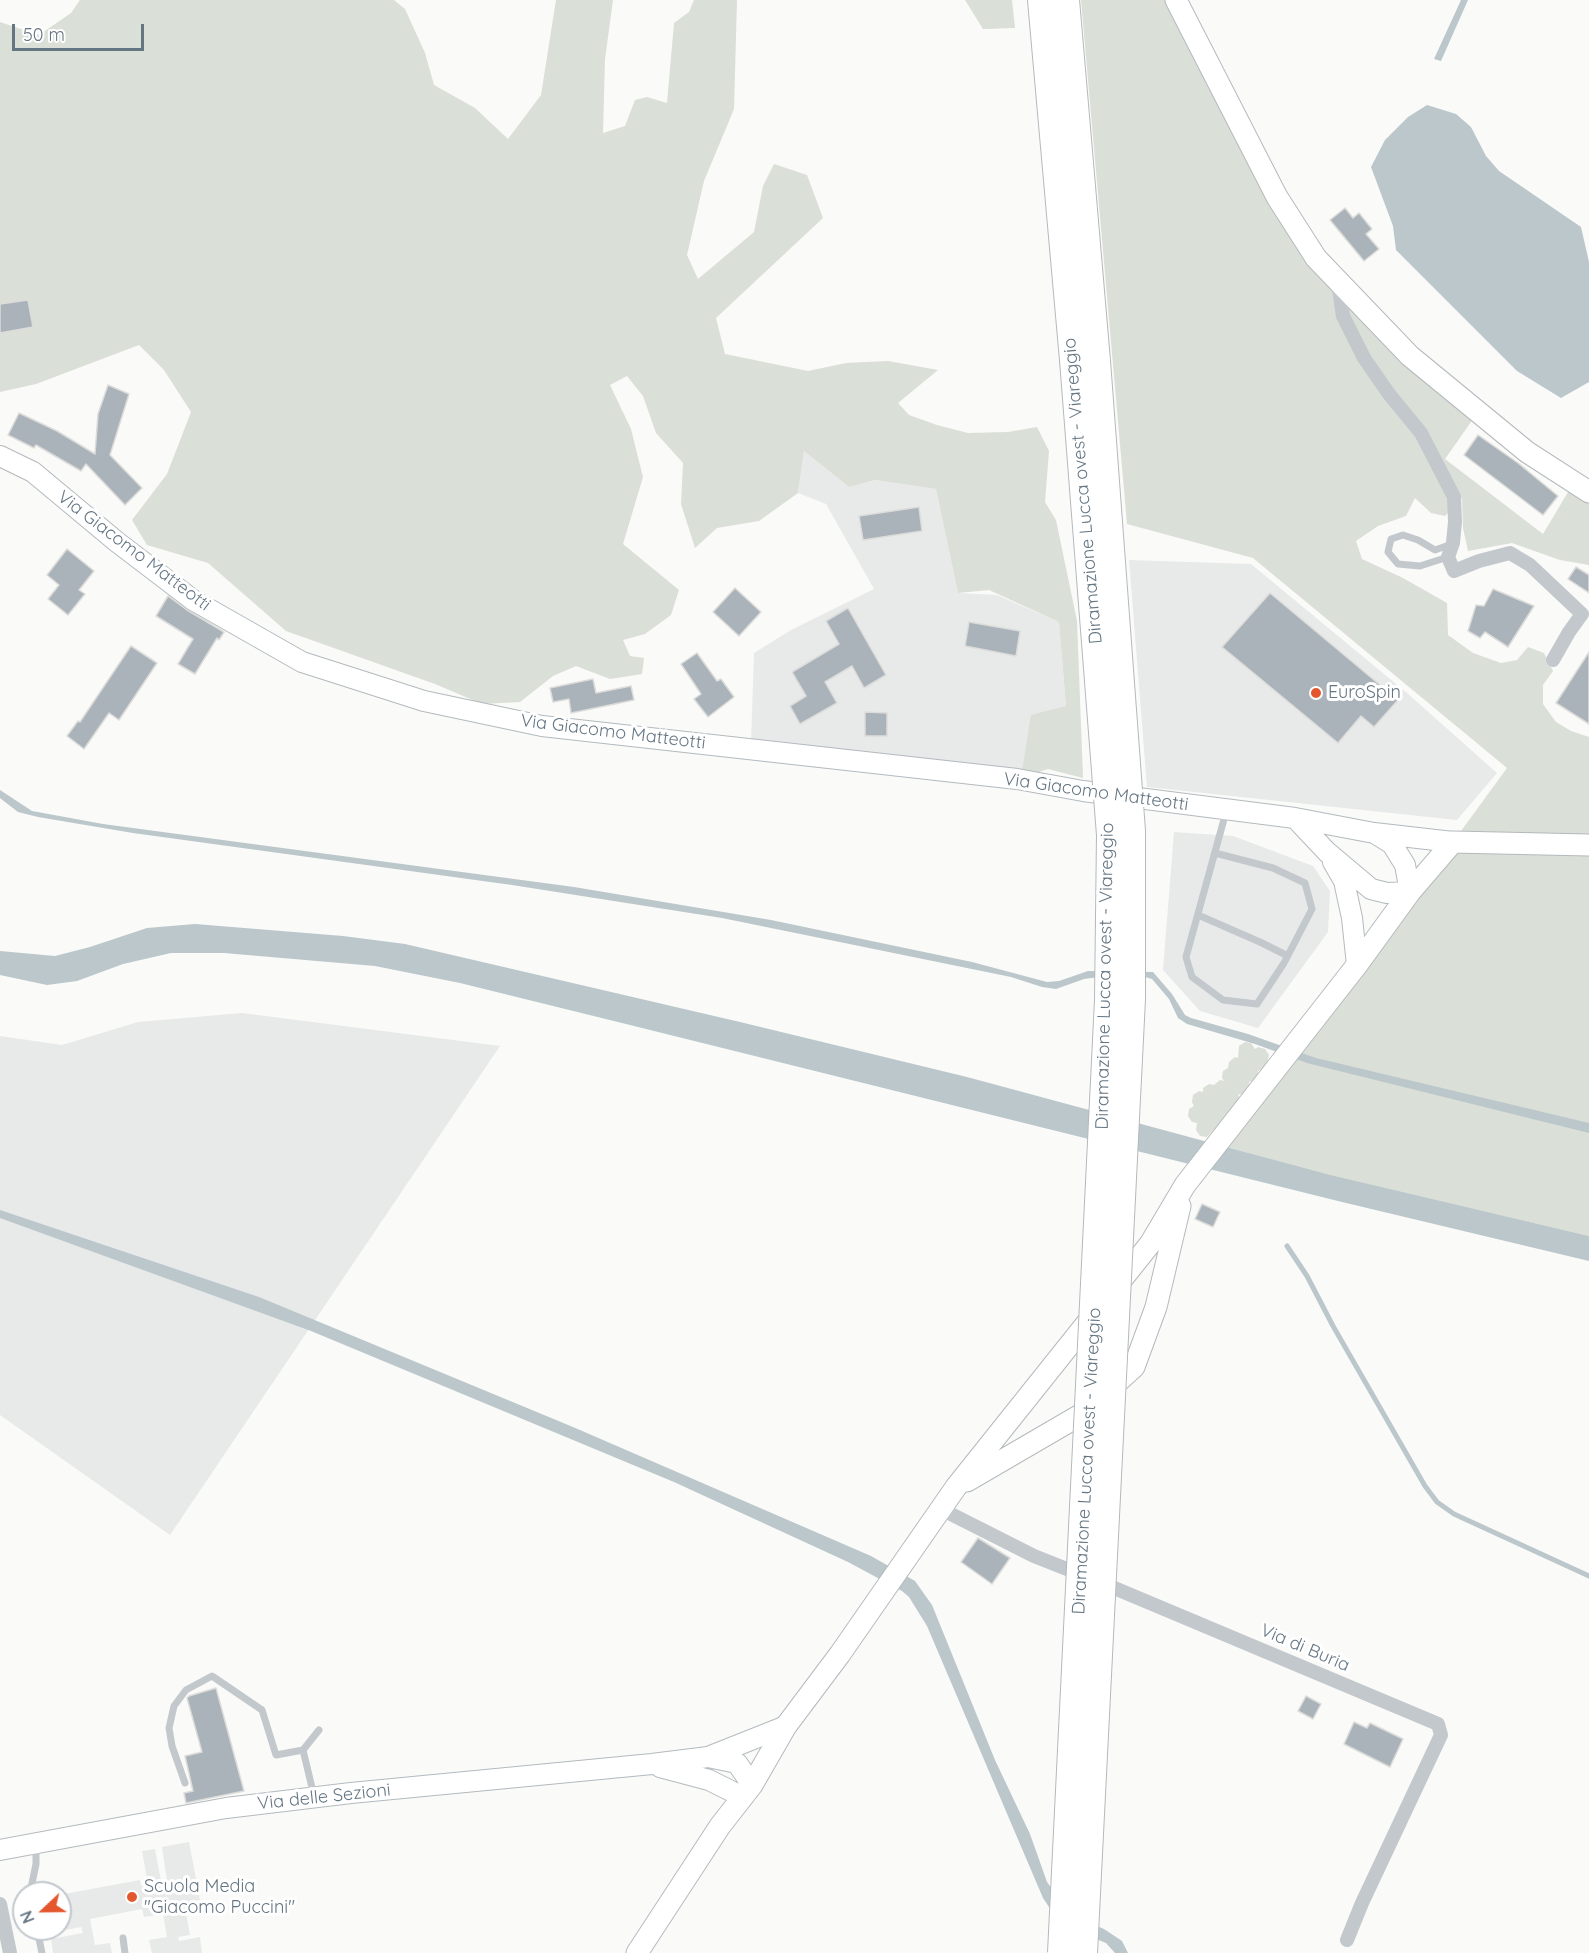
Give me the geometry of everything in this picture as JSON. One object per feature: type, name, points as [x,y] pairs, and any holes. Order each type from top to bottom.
[{"type":"highway","name":"Diramazione Lucca ovest - Viareggio","points":[[1041,0],[1047,79],[1085,360],[1132,831],[1132,999],[1084,1953]]},
{"type":"highway","name":"Diramazione Lucca ovest - Viareggio","points":[[1061,1953],[1108,1012],[1110,835],[1074,107],[1066,0]]},
{"type":"main road","points":[[1176,0],[1276,197],[1316,258],[1410,356],[1527,452],[1589,492]]},
{"type":"main road","name":"Via Giacomo Matteotti","points":[[0,456],[33,472],[117,542],[193,600],[302,662],[424,701],[542,726],[1017,779],[1083,791],[1295,818],[1374,833],[1453,842]]},
{"type":"main road","points":[[1295,818],[1327,852],[1371,889],[1387,893],[1410,892]]},
{"type":"main road","name":"Via Giacomo Matteotti","points":[[1374,833],[1392,844],[1405,865],[1410,892]]},
{"type":"main road","points":[[638,1953],[720,1826],[748,1791],[786,1726],[840,1654],[956,1487],[1150,1244],[1185,1185],[1357,965],[1410,892],[1453,842],[1589,845]]},
{"type":"main road","points":[[1327,852],[1344,881],[1352,918],[1357,965]]},
{"type":"main road","points":[[956,1487],[1082,1414],[1134,1366],[1156,1307],[1185,1185]]},
{"type":"main road","name":"Via delle Sezioni","points":[[0,1850],[226,1808],[708,1757],[786,1726]]},
{"type":"main road","name":"Via delle Sezioni","points":[[708,1757],[736,1763],[748,1791]]},
{"type":"main road","name":"Via delle Sezioni","points":[[652,1764],[748,1791]]},
{"type":"main road","points":[[709,1780],[721,1799],[720,1826]]},
{"type":"street","points":[[1338,283],[1343,316],[1364,358],[1389,394],[1421,433],[1454,497],[1453,543],[1448,557],[1454,571],[1479,561],[1510,553],[1530,565],[1582,615],[1553,660]]},
{"type":"street","name":"Via di Buria","points":[[940,1509],[1034,1556],[1438,1724],[1441,1735],[1347,1940]]},
{"type":"street","points":[[0,1904],[10,1953]]},
{"type":"lane","points":[[1448,557],[1420,566],[1398,564],[1388,552],[1390,539],[1404,535],[1435,550],[1453,543]]},
{"type":"lane","points":[[1215,853],[1273,868],[1305,883],[1312,909],[1288,956],[1257,1004],[1223,1000],[1192,977],[1186,957],[1198,915],[1215,853],[1227,810]]},
{"type":"lane","points":[[1198,915],[1288,956]]},
{"type":"lane","points":[[185,1783],[172,1746],[169,1728],[174,1706],[186,1690],[212,1676],[262,1710],[276,1755],[303,1750],[319,1730]]},
{"type":"lane","points":[[303,1750],[314,1797]]},
{"type":"lane","points":[[32,1881],[36,1864],[36,1843]]},
{"type":"lane","points":[[123,1938],[125,1953]]},
{"type":"shaded area","points":[[80,0],[394,0],[405,9],[425,53],[434,85],[475,108],[508,139],[541,95],[556,0],[613,0],[605,59],[603,133],[625,126],[635,100],[647,97],[667,103],[674,23],[689,12],[694,0],[737,0],[734,109],[704,181],[687,255],[698,279],[754,232],[763,186],[774,164],[807,175],[823,218],[716,318],[725,354],[808,371],[846,363],[888,361],[938,370],[898,403],[909,415],[968,433],[1008,432],[1037,427],[1049,451],[1045,502],[1056,520],[1077,621],[1083,778],[1048,769],[1021,778],[1031,715],[1066,706],[1059,622],[989,590],[958,593],[936,489],[875,480],[849,487],[804,451],[798,493],[759,521],[717,528],[695,548],[681,504],[683,463],[656,433],[643,396],[627,376],[610,385],[631,429],[643,477],[623,544],[679,590],[671,615],[645,634],[623,640],[630,656],[644,658],[642,674],[610,679],[576,666],[553,676],[520,702],[482,704],[435,684],[286,631],[208,563],[147,545],[132,520],[167,474],[191,412],[164,370],[139,345],[36,384],[0,392],[0,22],[39,35],[71,13]]},
{"type":"shaded area","points":[[965,0],[1012,0],[1015,28],[983,29]]},
{"type":"shaded area","points":[[1081,0],[1177,0],[1316,258],[1478,412],[1445,459],[1543,534],[1574,482],[1589,492],[1589,565],[1560,560],[1512,543],[1468,551],[1463,528],[1462,498],[1445,516],[1431,513],[1415,498],[1406,516],[1378,526],[1356,541],[1362,559],[1403,578],[1447,603],[1448,635],[1473,653],[1501,663],[1517,660],[1528,647],[1544,653],[1553,671],[1543,685],[1543,704],[1556,722],[1571,731],[1589,737],[1589,1236],[1330,1176],[1216,1144],[1453,842],[1507,768],[1253,558],[1127,524]]},
{"type":"shaded area","points":[[1461,0],[1468,0],[1441,61],[1434,59]]},
{"type":"shaded area","points":[[1427,105],[1456,114],[1471,127],[1486,156],[1499,171],[1581,227],[1589,262],[1589,382],[1561,398],[1517,371],[1396,250],[1393,226],[1371,167],[1385,140],[1408,117]]},
{"type":"shaded area","points":[[804,451],[849,487],[875,480],[936,489],[958,593],[997,595],[1059,622],[1066,707],[1021,778],[751,743],[754,653],[791,630],[874,589],[826,504],[798,493]]},
{"type":"shaded area","points":[[1129,560],[1251,564],[1407,693],[1497,773],[1457,820],[1147,787]]},
{"type":"shaded area","points":[[0,790],[32,811],[103,824],[574,887],[771,920],[972,962],[1047,982],[1059,981],[1088,971],[1153,972],[1172,994],[1185,1015],[1191,1018],[1248,1034],[1316,1058],[1589,1123],[1589,1133],[1307,1063],[1255,1044],[1187,1024],[1178,1018],[1169,999],[1152,979],[1142,976],[1099,977],[1084,979],[1056,989],[1042,987],[1011,977],[722,918],[512,885],[133,833],[38,817],[18,812],[0,798]]},
{"type":"shaded area","points":[[1174,832],[1233,836],[1313,866],[1330,891],[1328,932],[1258,1028],[1200,1011],[1163,970]]},
{"type":"shaded area","points":[[195,924],[343,936],[405,944],[740,1022],[967,1077],[1330,1175],[1589,1236],[1589,1261],[460,983],[375,966],[224,953],[171,953],[123,964],[77,981],[47,985],[0,975],[0,951],[55,956],[147,928]]},
{"type":"shaded area","points":[[242,1013],[500,1046],[170,1535],[0,1415],[0,1036],[62,1045],[138,1022]]},
{"type":"shaded area","points":[[1245,1042],[1251,1043],[1255,1049],[1258,1047],[1265,1049],[1269,1055],[1266,1067],[1258,1071],[1258,1079],[1249,1082],[1249,1091],[1243,1095],[1238,1094],[1239,1105],[1231,1109],[1220,1131],[1213,1130],[1207,1137],[1200,1136],[1196,1130],[1197,1123],[1192,1122],[1188,1116],[1189,1109],[1194,1106],[1193,1095],[1199,1091],[1203,1092],[1203,1088],[1209,1084],[1214,1085],[1220,1080],[1224,1081],[1223,1071],[1228,1068],[1229,1062],[1235,1057],[1238,1058],[1239,1046]]},
{"type":"shaded area","points":[[0,1210],[259,1297],[573,1427],[871,1556],[915,1581],[932,1605],[995,1760],[1030,1834],[1047,1882],[1058,1897],[1081,1919],[1104,1929],[1122,1941],[1128,1953],[1115,1953],[1106,1943],[1072,1929],[1055,1916],[1043,1898],[927,1626],[909,1597],[902,1591],[848,1562],[674,1482],[311,1331],[0,1218]]},
{"type":"shaded area","name":"Scuola Media \"Giacomo Puccini\"","points":[[189,1842],[200,1900],[173,1905],[174,1909],[185,1907],[190,1935],[178,1937],[179,1941],[200,1937],[202,1953],[152,1953],[149,1940],[167,1937],[163,1914],[144,1917],[142,1909],[90,1919],[95,1945],[110,1943],[112,1953],[53,1953],[51,1941],[72,1941],[72,1935],[83,1933],[81,1927],[72,1929],[72,1893],[140,1880],[141,1886],[148,1885],[142,1851],[155,1849],[161,1881],[167,1881],[162,1847]]},
{"type":"building","points":[[1345,208],[1353,218],[1359,213],[1372,229],[1366,234],[1379,249],[1364,261],[1330,220]]},
{"type":"building","points":[[28,300],[33,327],[0,333],[0,304]]},
{"type":"building","points":[[108,385],[129,394],[110,455],[142,488],[125,505],[86,464],[81,471],[36,445],[34,448],[8,435],[19,413],[57,431],[95,454],[98,414]]},
{"type":"building","points":[[1478,435],[1518,463],[1558,496],[1543,515],[1464,455]]},
{"type":"building","points":[[919,507],[922,531],[863,540],[859,516]]},
{"type":"building","points":[[67,549],[94,571],[79,590],[85,594],[68,615],[48,599],[59,585],[47,575]]},
{"type":"building","points":[[1576,567],[1589,575],[1589,593],[1568,579]]},
{"type":"building","points":[[735,588],[761,612],[739,636],[713,612]]},
{"type":"building","points":[[1493,589],[1534,606],[1508,647],[1485,632],[1480,638],[1468,631],[1476,605],[1484,606]]},
{"type":"building","points":[[1270,593],[1398,700],[1374,727],[1361,716],[1338,743],[1222,647]]},
{"type":"building","points":[[168,596],[224,632],[219,640],[217,638],[195,674],[178,664],[193,639],[156,616]]},
{"type":"building","points":[[848,608],[886,675],[864,688],[852,666],[825,682],[837,703],[800,724],[790,706],[806,696],[792,672],[839,644],[826,621]]},
{"type":"building","points":[[969,622],[1020,631],[1016,656],[965,646]]},
{"type":"building","points":[[131,646],[157,663],[119,720],[109,713],[84,749],[67,736],[78,721],[80,722]]},
{"type":"building","points":[[1589,652],[1589,724],[1556,703]]},
{"type":"building","points":[[697,653],[717,681],[721,679],[734,697],[708,717],[694,699],[701,694],[681,664]]},
{"type":"building","points":[[593,679],[596,693],[631,686],[634,700],[571,713],[569,699],[553,702],[550,688]]},
{"type":"building","points":[[865,712],[887,713],[887,736],[865,736]]},
{"type":"building","points":[[1202,1204],[1220,1212],[1213,1227],[1195,1219]]},
{"type":"building","points":[[978,1538],[1010,1558],[992,1584],[961,1562]]},
{"type":"building","points":[[216,1688],[244,1791],[186,1803],[184,1793],[193,1791],[185,1756],[202,1752],[187,1698]]},
{"type":"building","points":[[1306,1696],[1321,1704],[1313,1719],[1298,1711]]},
{"type":"building","points":[[1354,1722],[1367,1728],[1370,1723],[1403,1739],[1390,1767],[1344,1744]]},
{"type":"waterway","points":[[1287,1246],[1307,1276],[1333,1326],[1425,1486],[1437,1502],[1454,1514],[1589,1576]]},
{"type":"place","name":"EuroSpin","points":[[1316,693]]},
{"type":"place","name":"Scuola Media \"Giacomo Puccini\"","points":[[132,1897]]}]
